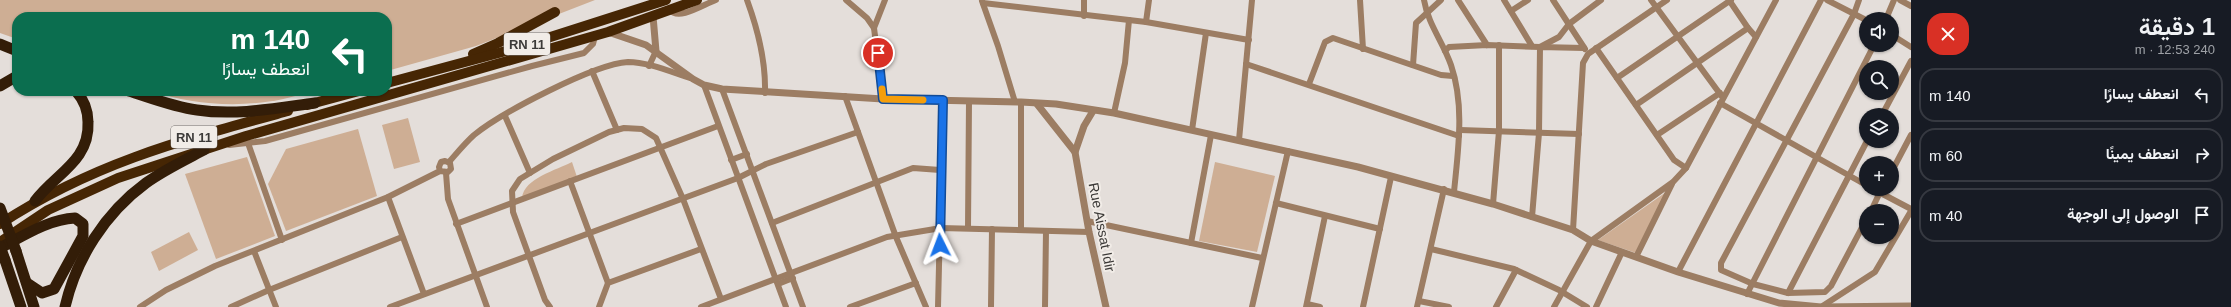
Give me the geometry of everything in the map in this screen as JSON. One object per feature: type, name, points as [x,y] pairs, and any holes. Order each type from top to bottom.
[{"type":"highway","name":"RN 11","points":[[392,82],[668,5],[697,0]]},
{"type":"highway","name":"RN 11","points":[[392,94],[608,32],[653,16],[668,5]]},
{"type":"highway","points":[[423,74],[498,43],[555,12]]},
{"type":"highway","points":[[0,44],[12,49]]},
{"type":"highway","points":[[0,86],[12,79]]},
{"type":"highway","points":[[35,201],[41,193],[72,165],[80,155],[86,141],[88,126],[87,110],[79,96]]},
{"type":"highway","points":[[145,96],[184,108],[212,112],[244,111],[315,103]]},
{"type":"highway","name":"RN 11","points":[[0,224],[35,201],[98,170],[169,144],[341,96]]},
{"type":"highway","name":"RN 11","points":[[0,242],[48,210],[118,178],[246,136],[386,96]]},
{"type":"highway","points":[[65,307],[69,290],[86,251],[110,217],[145,184],[208,149]]},
{"type":"highway","points":[[0,208],[34,307]]},
{"type":"highway","points":[[21,307],[0,247],[34,230],[66,219],[75,218],[84,224],[83,236],[54,289],[42,293],[27,283]]},
{"type":"street","points":[[668,5],[675,14],[680,14],[716,0]]},
{"type":"street","points":[[748,0],[762,51],[765,76],[765,93]]},
{"type":"street","points":[[846,0],[867,18],[874,28],[883,99]]},
{"type":"street","points":[[874,28],[885,0]]},
{"type":"street","points":[[1084,0],[1084,16]]},
{"type":"street","points":[[1146,22],[1149,0]]},
{"type":"street","points":[[1239,140],[1252,0]]},
{"type":"street","points":[[1360,0],[1362,49]]},
{"type":"street","points":[[1424,0],[1426,12],[1445,51],[1453,76],[1459,112],[1460,133],[1454,192]]},
{"type":"street","points":[[1413,65],[1416,23],[1440,0]]},
{"type":"street","points":[[1458,0],[1487,45]]},
{"type":"street","points":[[1504,0],[1532,46]]},
{"type":"street","points":[[1511,11],[1528,0]]},
{"type":"street","points":[[1553,0],[1588,54]]},
{"type":"street","points":[[1540,47],[1559,37],[1568,24],[1601,0]]},
{"type":"street","points":[[1651,0],[1697,61],[1721,98],[1757,124],[1788,140],[1817,159],[1859,181]]},
{"type":"street","points":[[1573,230],[1583,64],[1588,54],[1667,0]]},
{"type":"street","points":[[1617,78],[1730,0],[1748,28],[1756,37]]},
{"type":"street","points":[[1554,307],[1591,241],[1673,182],[1686,168],[1721,98],[1776,0]]},
{"type":"street","points":[[1678,272],[1821,0]]},
{"type":"street","points":[[1827,0],[1859,16]]},
{"type":"street","points":[[1859,0],[1854,14],[1788,140],[1721,263],[1721,270],[1723,273],[1753,284],[1788,293],[1825,292],[1829,290],[1859,233]]},
{"type":"street","points":[[1889,12],[1894,0]]},
{"type":"street","points":[[1900,0],[1911,6]]},
{"type":"street","points":[[1022,229],[1018,102],[982,1],[1084,16],[1146,22],[1248,40]]},
{"type":"street","points":[[649,66],[656,52],[653,16]]},
{"type":"street","points":[[1114,114],[1125,63],[1129,20]]},
{"type":"street","points":[[1636,105],[1697,61],[1748,28]]},
{"type":"street","points":[[608,32],[635,39],[656,52],[693,80]]},
{"type":"street","points":[[1192,130],[1206,33]]},
{"type":"street","points":[[208,149],[265,142],[525,68],[584,53],[593,44],[595,36]]},
{"type":"street","points":[[1309,84],[1325,42],[1333,38],[1362,49],[1441,74],[1453,76]]},
{"type":"street","points":[[1899,39],[1911,47]]},
{"type":"street","points":[[1445,51],[1449,47],[1487,45],[1584,48]]},
{"type":"street","points":[[1493,204],[1499,132],[1499,45]]},
{"type":"street","points":[[1532,217],[1539,133],[1540,47]]},
{"type":"street","points":[[1596,48],[1674,160],[1686,168]]},
{"type":"street","points":[[1747,294],[1870,52]]},
{"type":"street","points":[[1886,108],[1911,61]]},
{"type":"street","points":[[487,307],[456,224],[448,199],[440,163],[445,161],[449,162],[474,136],[502,115],[592,71],[629,62],[649,66],[704,85],[722,89],[765,93],[883,99],[1018,102],[1114,114],[1288,151],[1444,189],[1573,230],[1591,241],[1678,272],[1747,294],[1789,305],[1821,307],[1911,306]]},
{"type":"street","points":[[1246,64],[1460,133],[1499,132],[1579,134]]},
{"type":"street","points":[[592,71],[617,130]]},
{"type":"street","points":[[704,85],[786,307]]},
{"type":"street","points":[[722,89],[803,307]]},
{"type":"street","points":[[845,96],[896,235],[926,307]]},
{"type":"street","points":[[1657,135],[1721,98]]},
{"type":"street","points":[[938,307],[938,228],[943,100]]},
{"type":"street","points":[[968,228],[969,102]]},
{"type":"street","points":[[1036,104],[1055,124],[1075,152]]},
{"type":"street","points":[[1075,152],[1084,126],[1093,111]]},
{"type":"street","points":[[505,116],[530,173]]},
{"type":"street","points":[[456,224],[718,126]]},
{"type":"street","points":[[550,307],[545,300],[513,212],[512,191],[516,184],[530,173],[553,160],[624,128],[642,129],[656,138],[683,199],[720,299]]},
{"type":"street","points":[[390,307],[590,232],[683,199],[738,178],[753,170],[858,132]]},
{"type":"street","points":[[1191,243],[1211,135]]},
{"type":"street","points":[[1899,157],[1911,135]]},
{"type":"street","points":[[248,143],[282,240]]},
{"type":"street","points":[[1788,293],[1864,148]]},
{"type":"street","points":[[1252,307],[1262,258],[1288,151]]},
{"type":"street","name":"Rue Aissat Idir","points":[[1075,152],[1089,232],[1106,307]]},
{"type":"street","points":[[731,160],[747,154]]},
{"type":"street","points":[[140,307],[166,290],[254,251],[388,197],[443,172],[451,167],[449,162]]},
{"type":"street","points":[[772,223],[913,168],[940,170]]},
{"type":"street","points":[[1363,307],[1391,177]]},
{"type":"street","points":[[570,182],[608,283],[599,307]]},
{"type":"street","points":[[1636,257],[1673,182]]},
{"type":"street","points":[[1444,189],[1418,304],[1449,307]]},
{"type":"street","points":[[1821,307],[1875,272],[1911,210],[1889,196]]},
{"type":"street","points":[[388,197],[424,294]]},
{"type":"street","points":[[1276,204],[1380,229]]},
{"type":"street","points":[[1320,307],[1306,305],[1326,216]]},
{"type":"street","points":[[1087,221],[1262,258]]},
{"type":"street","points":[[701,307],[720,299],[792,276],[887,236],[938,228],[1022,229],[1089,232]]},
{"type":"street","points":[[991,307],[992,229]]},
{"type":"street","points":[[1045,307],[1046,231]]},
{"type":"street","points":[[231,307],[269,290],[402,238]]},
{"type":"street","points":[[608,283],[702,249]]},
{"type":"street","points":[[1430,249],[1516,270],[1562,292],[1586,307]]},
{"type":"street","points":[[254,251],[276,307]]},
{"type":"street","points":[[1596,307],[1622,252]]},
{"type":"street","points":[[1496,307],[1516,270]]},
{"type":"street","points":[[850,307],[916,283]]},
{"type":"shaded area","points":[[0,0],[595,0],[476,46],[392,70],[392,12],[12,12],[12,37],[0,33]]},
{"type":"shaded area","points":[[168,96],[295,96],[273,101],[232,104],[190,101]]},
{"type":"shaded area","points":[[408,118],[420,162],[394,169],[382,125]]},
{"type":"shaded area","points":[[358,129],[377,196],[286,231],[268,184],[286,149]]},
{"type":"shaded area","points":[[247,157],[275,236],[216,259],[185,174]]},
{"type":"shaded area","points":[[572,162],[577,177],[522,198],[524,191],[535,180]]},
{"type":"shaded area","points":[[1215,162],[1275,176],[1257,252],[1199,241]]},
{"type":"shaded area","points":[[1669,190],[1636,253],[1598,240]]},
{"type":"shaded area","points":[[189,232],[198,250],[159,271],[151,252]]},
{"type":"slow traffic","points":[[882,89],[883,99],[923,100]]},
{"type":"route","points":[[878,53],[883,99],[943,100],[938,228],[940,245]]}]
